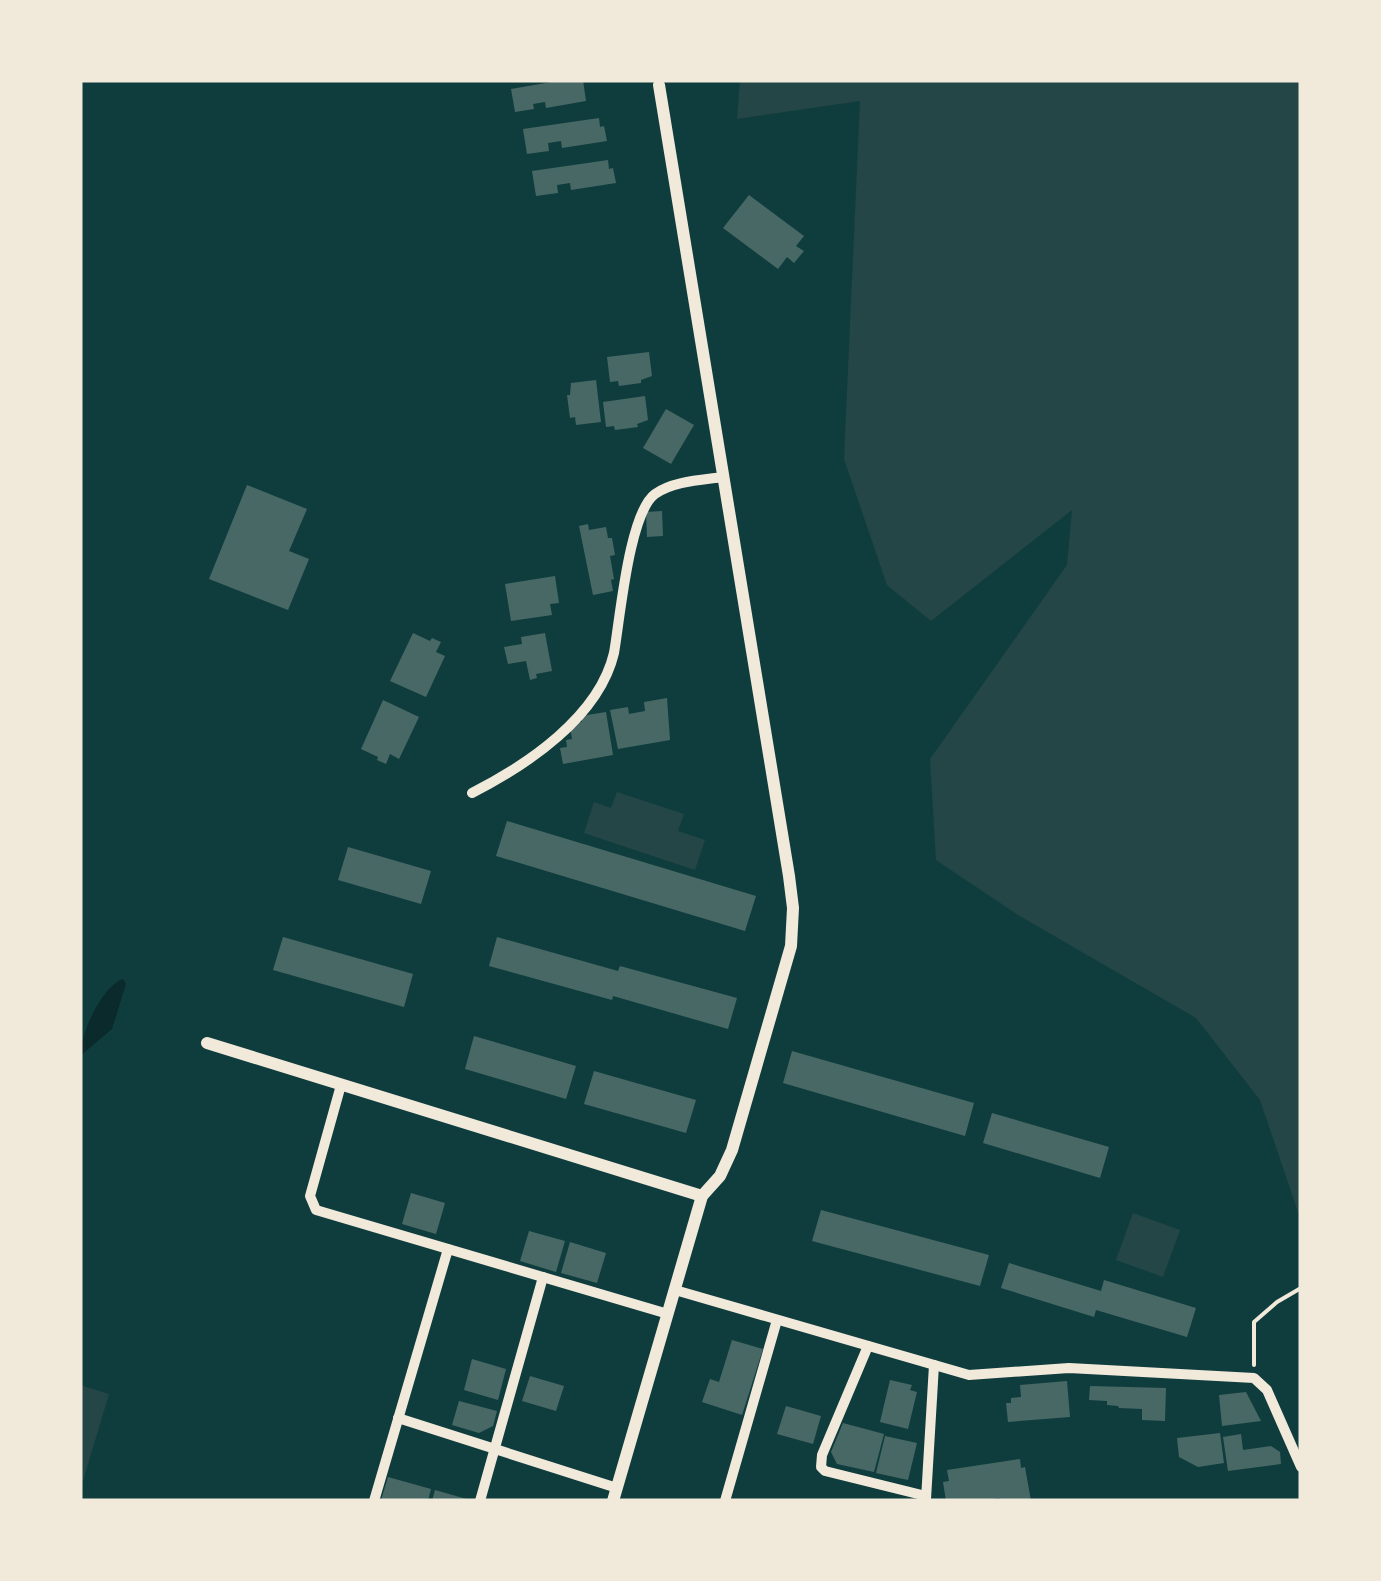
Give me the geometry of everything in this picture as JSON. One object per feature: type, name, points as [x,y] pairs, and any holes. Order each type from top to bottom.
[{"type":"street","points":[[398,1418],[495,1448],[615,1497],[702,1196],[720,1176],[732,1150],[791,946],[794,927],[789,876],[659,83]]},
{"type":"street","points":[[472,793],[532,759],[564,730],[602,683],[614,654],[635,529],[646,502],[662,490],[724,476]]},
{"type":"street","points":[[208,1043],[702,1196]]},
{"type":"street","points":[[342,1084],[310,1196],[312,1206],[321,1212],[668,1314]]},
{"type":"street","points":[[374,1501],[448,1249]]},
{"type":"street","points":[[480,1501],[544,1277]]},
{"type":"street","points":[[675,1290],[974,1375],[1069,1368],[1254,1378],[1268,1390],[1301,1467]]},
{"type":"street","points":[[725,1501],[778,1320]]},
{"type":"street","points":[[868,1346],[820,1464],[825,1471],[926,1498],[934,1365]]},
{"type":"street","points":[[879,1501],[883,1486]]},
{"type":"path","points":[[1254,1378],[1254,1322],[1301,1288]]},
{"type":"shaded area","points":[[740,80],[1301,80],[1301,1221],[1260,1100],[1196,1018],[1018,915],[936,860],[930,759],[1067,565],[1072,510],[931,621],[887,585],[844,459],[860,101],[737,119]]},
{"type":"shaded area","points":[[617,792],[684,814],[678,831],[705,840],[695,870],[584,833],[594,802],[611,808]]},
{"type":"shaded area","points":[[123,979],[126,984],[112,1029],[80,1056],[94,1012],[107,991]]},
{"type":"shaded area","points":[[1133,1213],[1180,1230],[1163,1277],[1116,1260]]},
{"type":"shaded area","points":[[80,1385],[109,1394],[82,1484],[80,1483]]},
{"type":"building","points":[[583,80],[586,101],[546,108],[545,102],[533,104],[534,109],[515,112],[511,89]]},
{"type":"building","points":[[599,118],[607,141],[562,148],[561,141],[548,143],[549,151],[527,154],[523,129]]},
{"type":"building","points":[[608,160],[616,183],[571,190],[570,183],[557,185],[558,193],[536,196],[532,171]]},
{"type":"building","points":[[749,195],[804,236],[796,246],[804,251],[794,263],[787,257],[778,269],[723,228]]},
{"type":"building","points":[[649,352],[652,376],[641,383],[619,386],[618,381],[610,382],[607,357]]},
{"type":"building","points":[[596,380],[601,422],[576,425],[575,417],[570,418],[567,395],[571,383]]},
{"type":"building","points":[[645,396],[648,420],[637,424],[638,427],[606,427],[603,402]]},
{"type":"building","points":[[666,409],[694,425],[671,464],[643,448]]},
{"type":"building","points":[[247,485],[307,509],[289,551],[309,559],[288,610],[209,579]]},
{"type":"building","points":[[662,511],[663,536],[647,537],[646,512]]},
{"type":"building","points":[[588,524],[589,530],[606,527],[608,538],[612,538],[613,591],[593,595],[579,526]]},
{"type":"building","points":[[555,576],[559,603],[550,604],[552,615],[511,621],[505,584]]},
{"type":"building","points":[[413,633],[441,642],[436,652],[445,656],[426,697],[390,681]]},
{"type":"building","points":[[545,633],[552,671],[536,674],[537,678],[530,680],[526,661],[508,664],[504,647],[522,644],[521,637]]},
{"type":"building","points":[[667,698],[670,740],[618,749],[610,710],[628,707],[629,714],[645,711],[644,702]]},
{"type":"building","points":[[383,700],[419,717],[399,759],[390,754],[386,764],[361,749]]},
{"type":"building","points":[[606,712],[613,755],[563,764],[560,748],[567,747],[566,740],[572,739],[570,727],[582,722],[581,716]]},
{"type":"building","points":[[507,821],[756,896],[745,931],[496,856]]},
{"type":"building","points":[[348,847],[431,871],[421,904],[338,880]]},
{"type":"building","points":[[283,937],[413,974],[404,1007],[273,970]]},
{"type":"building","points":[[497,937],[618,971],[620,966],[737,998],[728,1029],[489,966]]},
{"type":"building","points":[[474,1036],[576,1066],[566,1099],[465,1069]]},
{"type":"building","points":[[792,1051],[974,1103],[965,1136],[783,1083]]},
{"type":"building","points":[[594,1071],[696,1100],[686,1133],[584,1104]]},
{"type":"building","points":[[992,1113],[1109,1147],[1100,1178],[983,1143]]},
{"type":"building","points":[[411,1193],[445,1203],[436,1234],[402,1224]]},
{"type":"building","points":[[821,1210],[989,1255],[980,1286],[812,1241]]},
{"type":"building","points":[[529,1231],[565,1241],[556,1272],[520,1261]]},
{"type":"building","points":[[570,1242],[606,1253],[597,1283],[561,1273]]},
{"type":"building","points":[[1009,1263],[1101,1291],[1104,1280],[1196,1308],[1187,1337],[1096,1310],[1094,1317],[1001,1288]]},
{"type":"building","points":[[732,1340],[763,1349],[742,1415],[702,1402],[710,1379],[719,1382]]},
{"type":"building","points":[[472,1359],[506,1369],[498,1400],[464,1390]]},
{"type":"building","points":[[530,1376],[564,1386],[556,1411],[522,1401]]},
{"type":"building","points":[[890,1380],[912,1385],[910,1390],[917,1392],[908,1429],[880,1422]]},
{"type":"building","points":[[1067,1381],[1070,1417],[1008,1422],[1006,1403],[1021,1397],[1020,1385]]},
{"type":"building","points":[[1090,1386],[1166,1388],[1165,1421],[1142,1420],[1142,1409],[1089,1400]]},
{"type":"building","points":[[1246,1392],[1261,1421],[1222,1426],[1219,1395]]},
{"type":"building","points":[[459,1401],[497,1411],[493,1426],[479,1433],[452,1425]]},
{"type":"building","points":[[786,1406],[821,1416],[813,1444],[777,1434]]},
{"type":"building","points":[[843,1423],[884,1434],[874,1472],[837,1464],[831,1452]]},
{"type":"building","points":[[1220,1433],[1224,1463],[1198,1467],[1179,1457],[1177,1438]]},
{"type":"building","points":[[1241,1434],[1243,1450],[1271,1446],[1280,1452],[1281,1464],[1228,1471],[1223,1437]]},
{"type":"building","points":[[885,1436],[917,1443],[908,1480],[876,1473]]},
{"type":"building","points":[[1020,1459],[1031,1501],[946,1501],[943,1482],[949,1481],[947,1470]]},
{"type":"building","points":[[388,1477],[431,1489],[428,1501],[381,1500]]},
{"type":"building","points":[[435,1490],[470,1500],[470,1501],[432,1501]]}]
